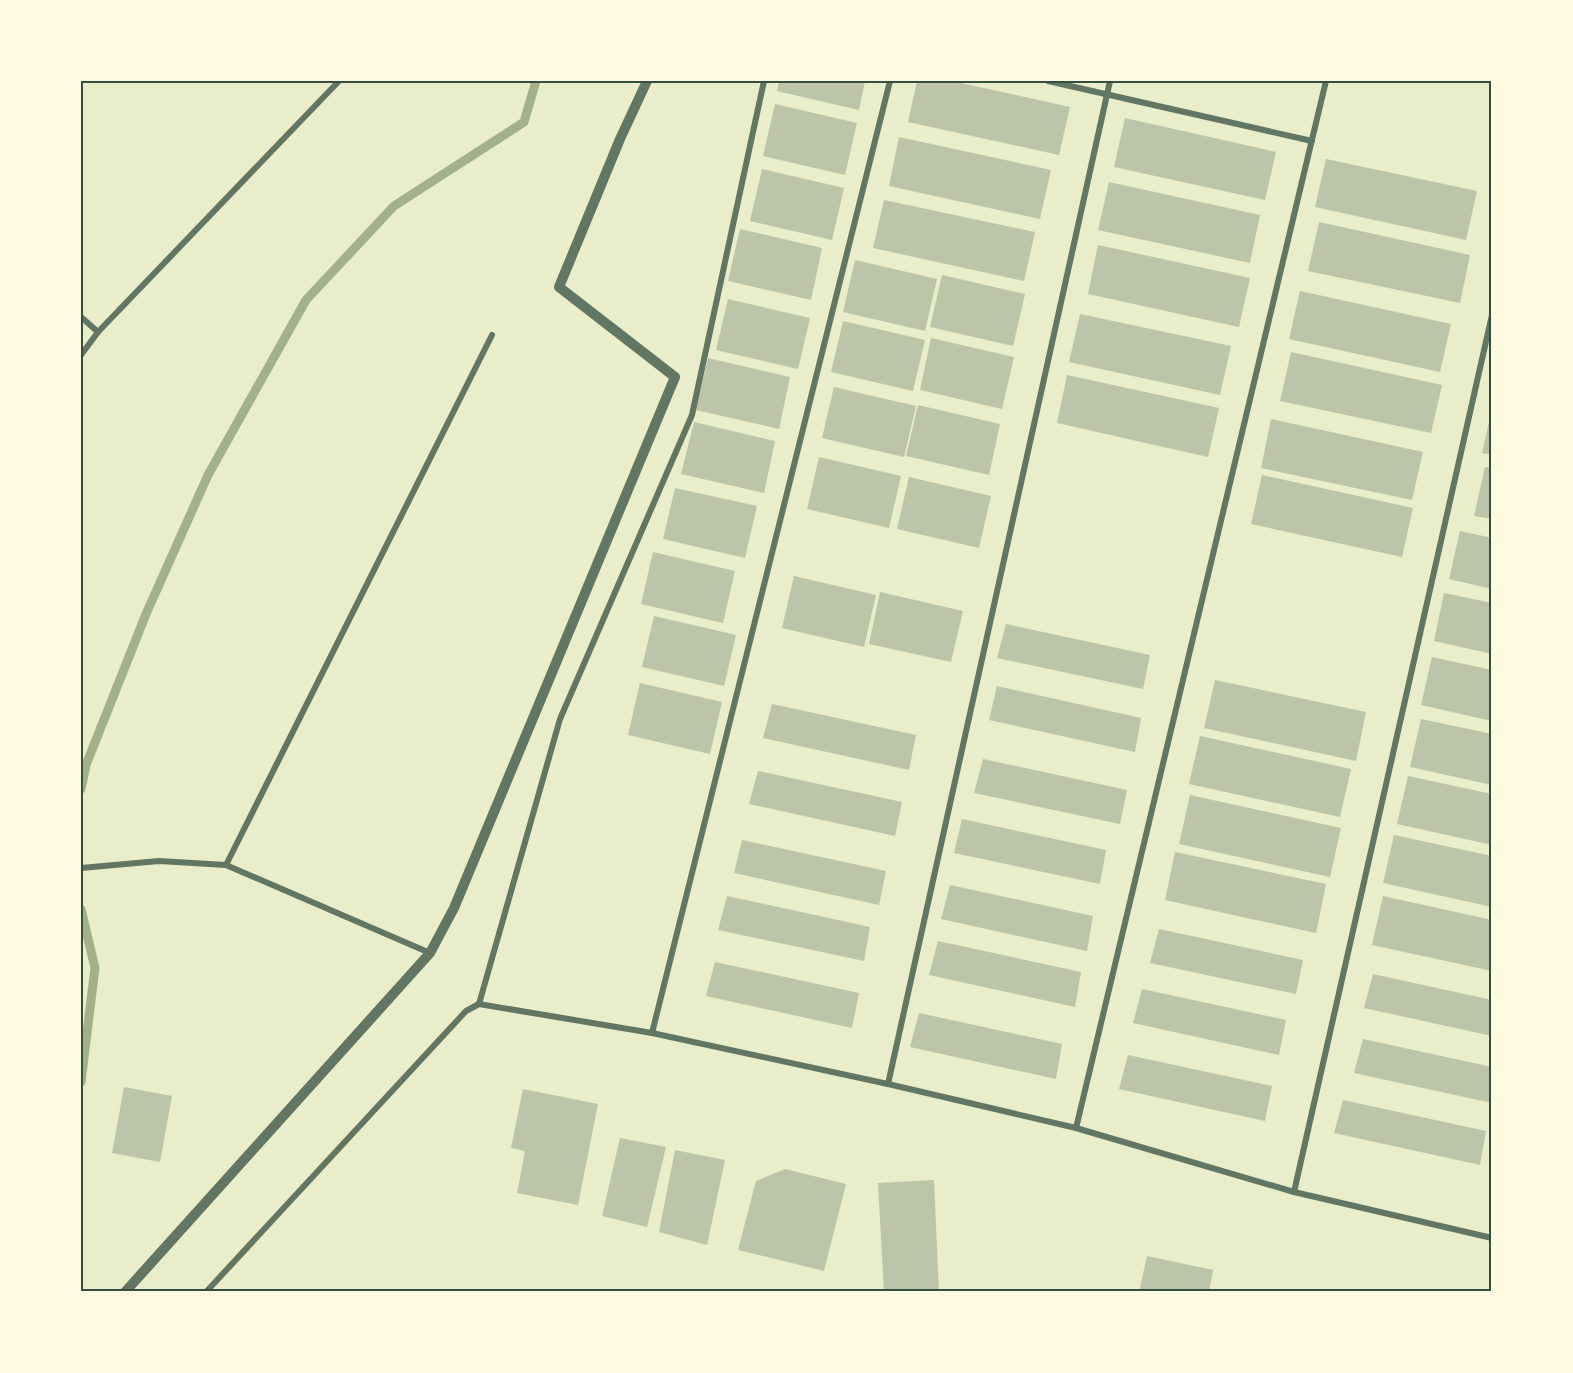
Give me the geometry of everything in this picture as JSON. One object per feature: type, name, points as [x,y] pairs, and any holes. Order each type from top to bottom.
[{"type":"street","points":[[81,355],[98,332],[339,81]]},
{"type":"street","points":[[125,1292],[430,953],[454,908],[675,377],[559,287],[620,139],[647,81]]},
{"type":"street","points":[[479,1004],[560,719],[692,415],[764,81]]},
{"type":"street","points":[[652,1033],[890,81]]},
{"type":"street","points":[[1048,81],[1312,141]]},
{"type":"street","points":[[888,1084],[1110,81]]},
{"type":"street","points":[[1076,1128],[1326,81]]},
{"type":"street","points":[[1294,1192],[1492,315]]},
{"type":"street","points":[[81,317],[98,332]]},
{"type":"street","points":[[226,865],[492,335]]},
{"type":"street","points":[[81,868],[159,861],[226,865],[430,953]]},
{"type":"street","points":[[206,1292],[466,1011],[479,1004],[652,1033],[888,1084],[1076,1128],[1294,1192],[1492,1238]]},
{"type":"building","points":[[779,81],[865,81],[859,110],[777,91]]},
{"type":"building","points":[[917,81],[952,81],[1070,107],[1059,155],[908,122]]},
{"type":"building","points":[[775,104],[857,123],[845,175],[763,156]]},
{"type":"building","points":[[1125,118],[1276,152],[1265,200],[1114,167]]},
{"type":"building","points":[[899,137],[1051,170],[1040,219],[889,186]]},
{"type":"building","points":[[1326,159],[1477,191],[1466,240],[1315,207]]},
{"type":"building","points":[[762,169],[844,188],[832,240],[750,221]]},
{"type":"building","points":[[1109,182],[1260,215],[1250,263],[1098,230]]},
{"type":"building","points":[[884,200],[1035,232],[1024,281],[873,248]]},
{"type":"building","points":[[1319,222],[1470,255],[1460,303],[1308,271]]},
{"type":"building","points":[[740,229],[822,248],[811,300],[728,281]]},
{"type":"building","points":[[1098,245],[1250,278],[1239,327],[1088,294]]},
{"type":"building","points":[[855,260],[937,279],[925,331],[843,312]]},
{"type":"building","points":[[942,275],[1025,294],[1013,346],[930,327]]},
{"type":"building","points":[[1300,291],[1451,324],[1440,372],[1289,339]]},
{"type":"building","points":[[728,299],[810,318],[798,369],[716,350]]},
{"type":"building","points":[[1080,314],[1231,346],[1220,395],[1069,362]]},
{"type":"building","points":[[843,321],[925,340],[913,391],[831,372]]},
{"type":"building","points":[[931,338],[1014,357],[1002,409],[920,390]]},
{"type":"building","points":[[1291,352],[1442,385],[1431,433],[1280,401]]},
{"type":"building","points":[[708,358],[790,377],[779,429],[696,410]]},
{"type":"building","points":[[1067,375],[1219,408],[1208,457],[1057,423]]},
{"type":"building","points":[[834,387],[916,406],[904,457],[822,438]]},
{"type":"building","points":[[918,405],[1000,424],[989,475],[906,456]]},
{"type":"building","points":[[1492,413],[1492,455],[1482,453]]},
{"type":"building","points":[[1271,419],[1423,452],[1412,500],[1261,468]]},
{"type":"building","points":[[694,422],[775,441],[764,493],[681,474]]},
{"type":"building","points":[[819,457],[901,476],[889,528],[807,509]]},
{"type":"building","points":[[1485,467],[1492,468],[1492,519],[1474,516]]},
{"type":"building","points":[[1262,475],[1413,508],[1402,557],[1251,524]]},
{"type":"building","points":[[909,477],[991,496],[979,548],[897,529]]},
{"type":"building","points":[[675,488],[757,506],[745,558],[663,539]]},
{"type":"building","points":[[1460,531],[1492,538],[1492,589],[1449,579]]},
{"type":"building","points":[[653,552],[735,571],[723,623],[641,604]]},
{"type":"building","points":[[794,576],[876,595],[864,647],[782,628]]},
{"type":"building","points":[[880,592],[963,611],[951,662],[869,644]]},
{"type":"building","points":[[1444,593],[1492,603],[1492,654],[1434,641]]},
{"type":"building","points":[[654,616],[736,635],[724,686],[642,667]]},
{"type":"building","points":[[1006,624],[1150,655],[1143,689],[997,658]]},
{"type":"building","points":[[1432,657],[1492,670],[1492,721],[1421,705]]},
{"type":"building","points":[[1215,680],[1366,712],[1356,761],[1204,728]]},
{"type":"building","points":[[640,683],[722,702],[710,754],[628,735]]},
{"type":"building","points":[[997,686],[1141,718],[1135,752],[989,720]]},
{"type":"building","points":[[772,704],[916,735],[909,770],[763,738]]},
{"type":"building","points":[[1421,719],[1492,734],[1492,785],[1410,767]]},
{"type":"building","points":[[1200,736],[1351,769],[1340,817],[1189,784]]},
{"type":"building","points":[[983,759],[1127,790],[1120,824],[974,793]]},
{"type":"building","points":[[758,771],[902,802],[895,836],[749,804]]},
{"type":"building","points":[[1408,776],[1492,794],[1492,845],[1397,824]]},
{"type":"building","points":[[1190,795],[1341,828],[1330,877],[1179,844]]},
{"type":"building","points":[[962,819],[1106,850],[1100,884],[954,853]]},
{"type":"building","points":[[1394,835],[1492,856],[1492,907],[1383,883]]},
{"type":"building","points":[[742,840],[886,871],[879,905],[734,873]]},
{"type":"building","points":[[1175,852],[1326,884],[1316,933],[1165,900]]},
{"type":"building","points":[[950,885],[1093,916],[1087,951],[941,919]]},
{"type":"building","points":[[727,896],[870,927],[864,961],[718,930]]},
{"type":"building","points":[[1383,896],[1492,920],[1492,971],[1372,945]]},
{"type":"building","points":[[1159,929],[1303,960],[1296,994],[1150,963]]},
{"type":"building","points":[[938,941],[1081,972],[1075,1007],[929,975]]},
{"type":"building","points":[[715,962],[859,993],[852,1028],[706,996]]},
{"type":"building","points":[[1373,974],[1492,1000],[1492,1036],[1364,1008]]},
{"type":"building","points":[[1142,989],[1286,1020],[1279,1055],[1133,1023]]},
{"type":"building","points":[[919,1013],[1062,1044],[1056,1079],[910,1047]]},
{"type":"building","points":[[1363,1039],[1492,1067],[1492,1103],[1354,1073]]},
{"type":"building","points":[[1128,1055],[1272,1086],[1265,1121],[1119,1089]]},
{"type":"building","points":[[124,1087],[172,1096],[160,1162],[112,1153]]},
{"type":"building","points":[[523,1089],[598,1104],[578,1205],[517,1193],[525,1151],[511,1148]]},
{"type":"building","points":[[1343,1100],[1486,1131],[1480,1165],[1334,1133]]},
{"type":"building","points":[[620,1138],[666,1147],[647,1227],[602,1216]]},
{"type":"building","points":[[675,1150],[725,1160],[707,1245],[659,1232]]},
{"type":"building","points":[[785,1169],[846,1184],[824,1271],[738,1250],[756,1181]]},
{"type":"building","points":[[934,1180],[939,1292],[884,1292],[878,1183]]},
{"type":"building","points":[[1147,1256],[1213,1270],[1209,1292],[1139,1292]]},
{"type":"waterway","points":[[81,789],[86,765],[146,614],[208,475],[306,300],[394,206],[524,122],[536,81]]},
{"type":"waterway","points":[[81,909],[95,968],[81,1082]]}]
